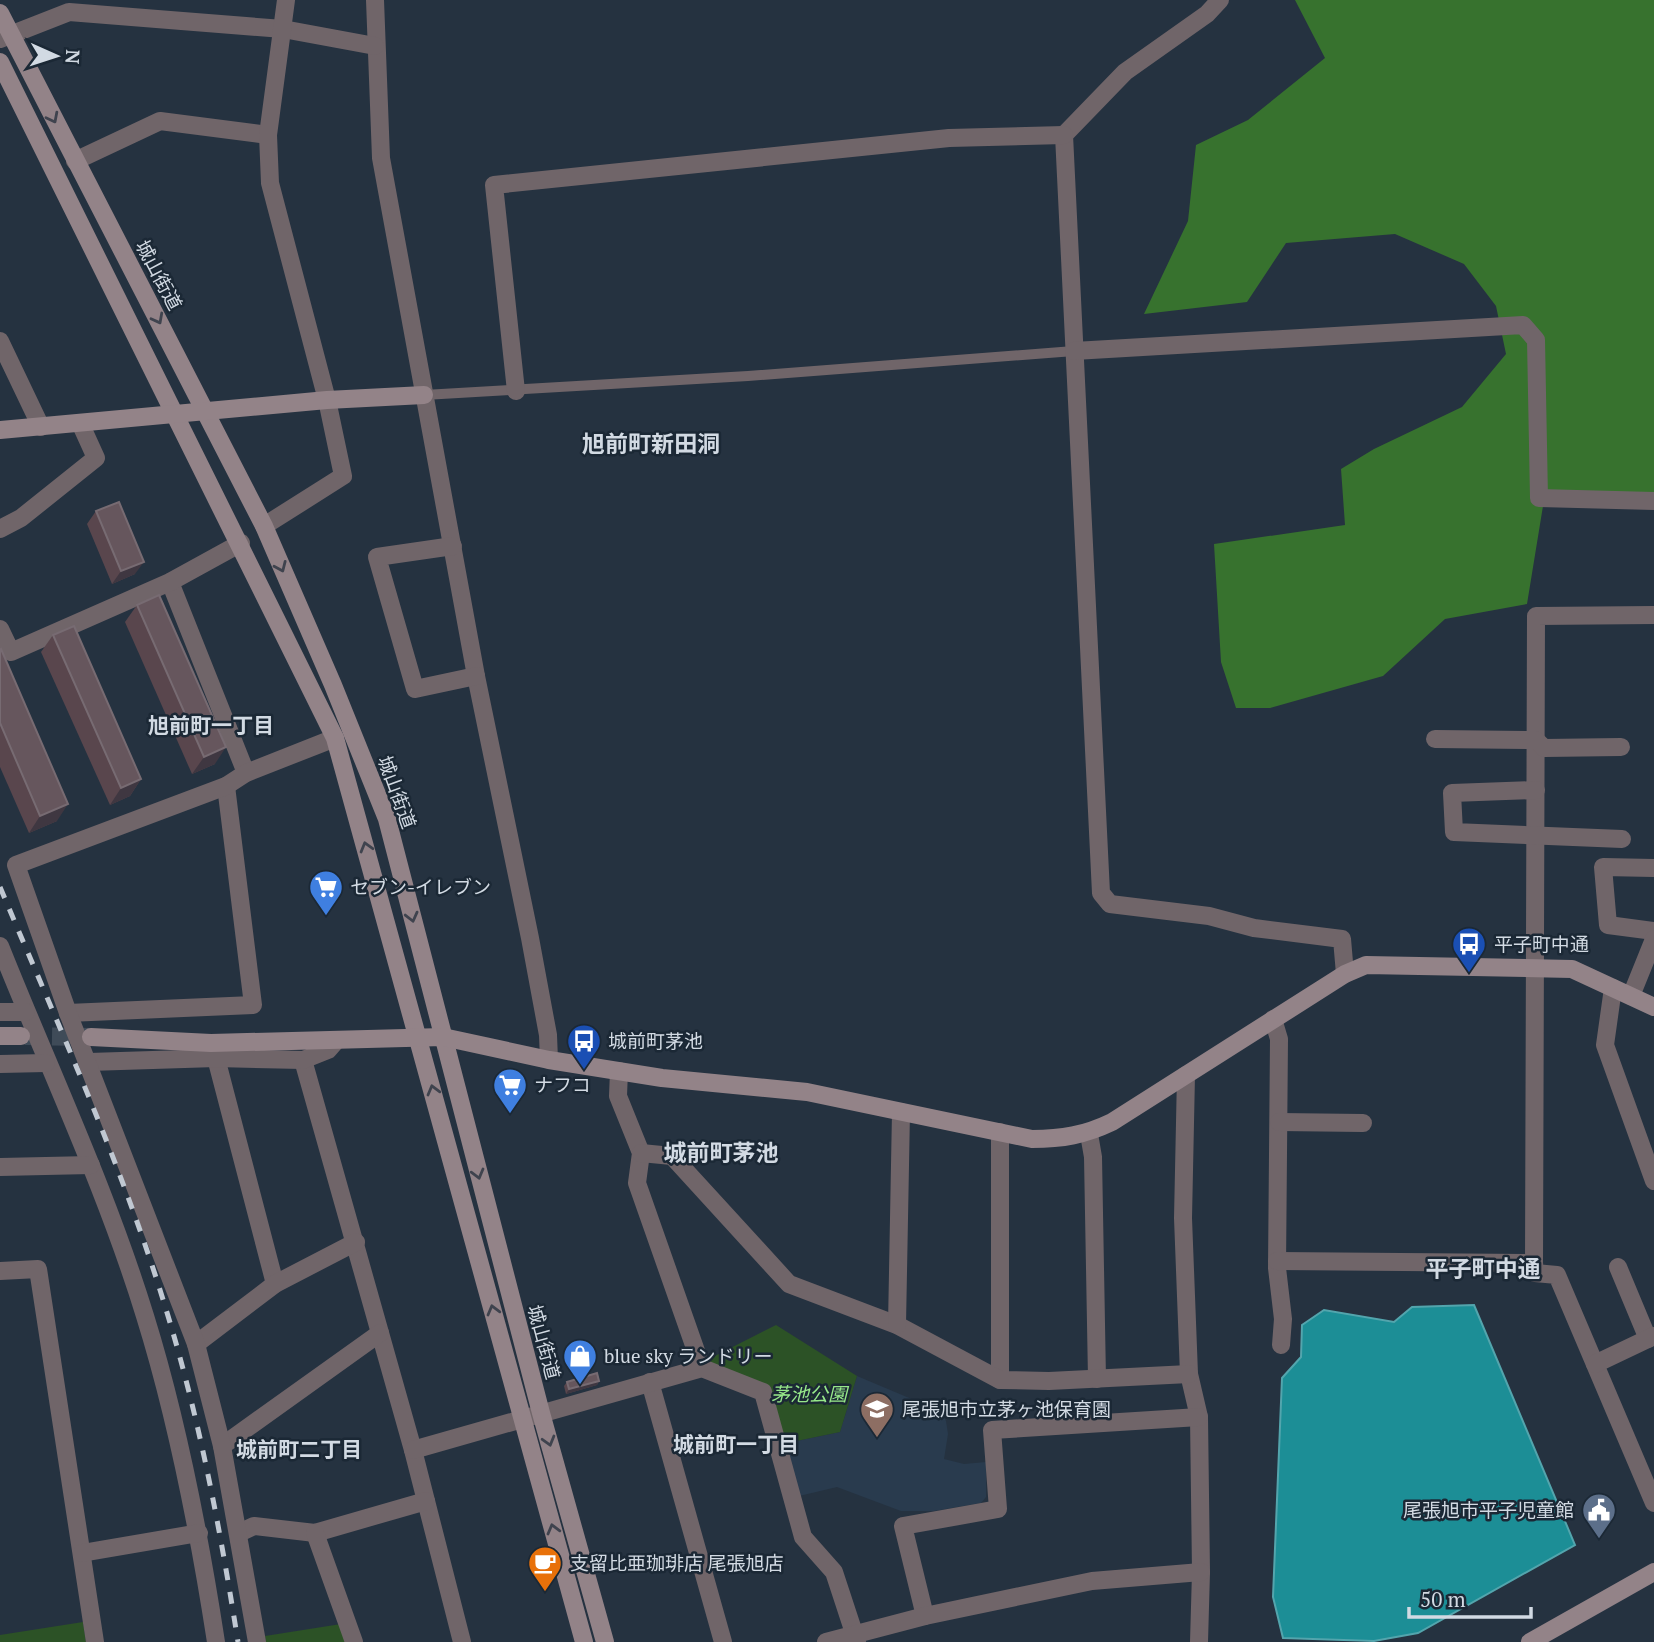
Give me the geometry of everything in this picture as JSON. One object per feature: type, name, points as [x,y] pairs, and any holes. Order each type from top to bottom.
[{"type":"street","points":[[264,526],[342,476],[327,400],[270,183],[268,135],[286,0]]},
{"type":"street","points":[[375,0],[381,158],[476,676],[533,950],[548,1035],[549,1060]]},
{"type":"street","points":[[516,391],[494,185],[948,138],[1064,135],[1125,72],[1207,14],[1220,0]]},
{"type":"street","points":[[5,37],[69,12],[114,7],[283,29],[375,46]]},
{"type":"street","name":"城山街道","points":[[0,13],[5,37],[75,161],[208,413],[264,526],[333,684],[387,819],[541,1413],[605,1642]]},
{"type":"street","points":[[0,62],[173,416],[241,543],[335,738],[584,1642]]},
{"type":"street","points":[[75,161],[160,121],[268,135]]},
{"type":"street","points":[[1064,135],[1101,893],[1110,904],[1209,916],[1254,928],[1342,939],[1345,974]]},
{"type":"street","points":[[1074,351],[1523,325],[1536,340],[1539,498],[1654,501]]},
{"type":"street","points":[[0,341],[41,428]]},
{"type":"street","points":[[0,430],[81,425],[327,400],[424,395]]},
{"type":"street","points":[[0,529],[22,518],[96,458],[81,425]]},
{"type":"street","points":[[0,629],[11,652],[170,582],[241,543]]},
{"type":"street","points":[[453,546],[377,557],[415,689],[476,676]]},
{"type":"street","points":[[170,582],[246,773]]},
{"type":"street","points":[[1654,615],[1536,616],[1534,1263],[1535,1273],[1558,1275],[1654,1503]]},
{"type":"street","points":[[257,1642],[222,1446],[196,1344],[68,1013],[16,865],[226,786],[246,773],[335,738]]},
{"type":"street","points":[[1435,739],[1536,740],[1544,748],[1621,747]]},
{"type":"street","points":[[68,1013],[253,1005],[226,786]]},
{"type":"street","points":[[1536,790],[1452,793],[1454,832],[1622,839]]},
{"type":"street","points":[[1654,868],[1603,867],[1608,925],[1654,931]]},
{"type":"street","points":[[1631,996],[1654,939]]},
{"type":"street","points":[[0,946],[46,1063],[91,1165],[145,1316],[199,1533],[216,1642]]},
{"type":"street","points":[[91,1037],[211,1043],[335,1042],[443,1037],[549,1060],[619,1071],[807,1092],[1032,1139],[1059,1139],[1089,1133],[1345,974],[1366,965],[1572,970],[1654,1007]]},
{"type":"street","points":[[1613,988],[1605,1045],[1654,1181]]},
{"type":"street","points":[[0,1012],[26,1012]]},
{"type":"street","points":[[1273,1019],[1279,1039],[1277,1261],[1283,1319],[1281,1345]]},
{"type":"street","points":[[0,1037],[21,1036]]},
{"type":"street","points":[[89,1062],[216,1058],[303,1060],[328,1050],[335,1042]]},
{"type":"street","points":[[216,1058],[275,1284]]},
{"type":"street","points":[[303,1060],[413,1450],[462,1642]]},
{"type":"street","points":[[0,1064],[46,1063]]},
{"type":"street","points":[[619,1071],[618,1096],[641,1153],[637,1183],[702,1368]]},
{"type":"street","points":[[1186,1074],[1183,1218],[1189,1374],[1199,1417],[1199,1642]]},
{"type":"street","points":[[897,1325],[901,1112]]},
{"type":"street","points":[[1279,1122],[1363,1123]]},
{"type":"street","points":[[1000,1132],[1000,1380]]},
{"type":"street","points":[[1089,1133],[1093,1157],[1097,1379]]},
{"type":"street","points":[[641,1153],[672,1156],[789,1284],[897,1325],[1000,1380],[1189,1374]]},
{"type":"street","points":[[0,1167],[91,1165]]},
{"type":"street","points":[[196,1344],[275,1284],[356,1242]]},
{"type":"street","points":[[1277,1261],[1534,1263]]},
{"type":"street","points":[[1595,1364],[1651,1337],[1618,1267]]},
{"type":"street","points":[[0,1271],[38,1269],[95,1642]]},
{"type":"street","points":[[222,1446],[380,1333]]},
{"type":"street","points":[[413,1450],[702,1368],[762,1392],[803,1537],[834,1572],[856,1638]]},
{"type":"street","points":[[650,1382],[723,1642]]},
{"type":"street","points":[[925,1616],[903,1526],[998,1509],[992,1430],[1199,1417]]},
{"type":"street","points":[[239,1533],[254,1526],[315,1533],[426,1501]]},
{"type":"street","points":[[82,1553],[199,1533]]},
{"type":"street","points":[[315,1533],[354,1642]]},
{"type":"street","points":[[826,1642],[856,1638],[925,1616],[1092,1581],[1201,1572]]},
{"type":"street","points":[[1530,1642],[1553,1636],[1654,1572]]},
{"type":"lane","points":[[424,395],[516,391],[1074,351]]},
{"type":"shaded area","name":"尾張旭市立茅ヶ池保育園","points":[[857,1376],[940,1411],[946,1421],[948,1434],[944,1459],[964,1464],[986,1462],[986,1497],[981,1503],[934,1511],[901,1511],[837,1487],[795,1497],[782,1444],[840,1432]]},
{"type":"green space","points":[[1295,0],[1654,0],[1654,501],[1543,506],[1527,604],[1445,619],[1383,676],[1270,708],[1236,708],[1221,662],[1214,544],[1345,525],[1341,469],[1374,449],[1462,407],[1506,354],[1496,306],[1464,264],[1395,234],[1286,243],[1247,302],[1144,314],[1188,221],[1196,145],[1248,120],[1325,58]]},
{"type":"green space","name":"茅池公園","points":[[776,1325],[857,1376],[840,1432],[782,1444],[764,1386],[705,1361]]},
{"type":"green space","points":[[83,1622],[86,1642],[0,1642],[0,1635]]},
{"type":"green space","points":[[341,1624],[347,1642],[266,1642],[265,1636]]},
{"type":"water","points":[[1474,1305],[1575,1545],[1418,1633],[1374,1641],[1283,1638],[1273,1597],[1282,1378],[1301,1357],[1302,1325],[1324,1310],[1394,1322],[1412,1307]]},
{"type":"building","points":[[119,502],[144,562],[121,571],[96,511]]},
{"type":"building","points":[[159,595],[226,747],[204,757],[137,605]]},
{"type":"building","points":[[74,626],[141,779],[121,788],[53,635]]},
{"type":"building","points":[[1,649],[68,804],[40,816],[0,723]]},
{"type":"building","points":[[597,1373],[599,1381],[569,1389],[567,1382]]},
{"type":"tunnel","points":[[25,1036],[91,1037]]},
{"type":"railway","points":[[0,887],[109,1147],[148,1252],[188,1389],[224,1557],[238,1642]]},
{"type":"place","name":"セブン-イレブン","points":[[326,917]]},
{"type":"place","name":"平子町中通","points":[[1469,974]]},
{"type":"place","name":"城前町茅池","points":[[584,1071]]},
{"type":"place","name":"ナフコ","points":[[510,1115]]},
{"type":"place","name":"blue sky ランドリー","points":[[580,1386]]},
{"type":"place","name":"尾張旭市立茅ヶ池保育園","points":[[877,1439]]},
{"type":"place","name":"尾張旭市平子児童館","points":[[1599,1540]]},
{"type":"place","name":"支留比亜珈琲店 尾張旭店","points":[[545,1593]]},
{"type":"district","name":"旭前町新田洞","points":[[651,444]]},
{"type":"district","name":"旭前町一丁目","points":[[211,726]]},
{"type":"district","name":"城前町茅池","points":[[721,1153]]},
{"type":"district","name":"平子町中通","points":[[1483,1269]]},
{"type":"district","name":"城前町一丁目","points":[[736,1445]]},
{"type":"district","name":"城前町二丁目","points":[[299,1450]]}]
